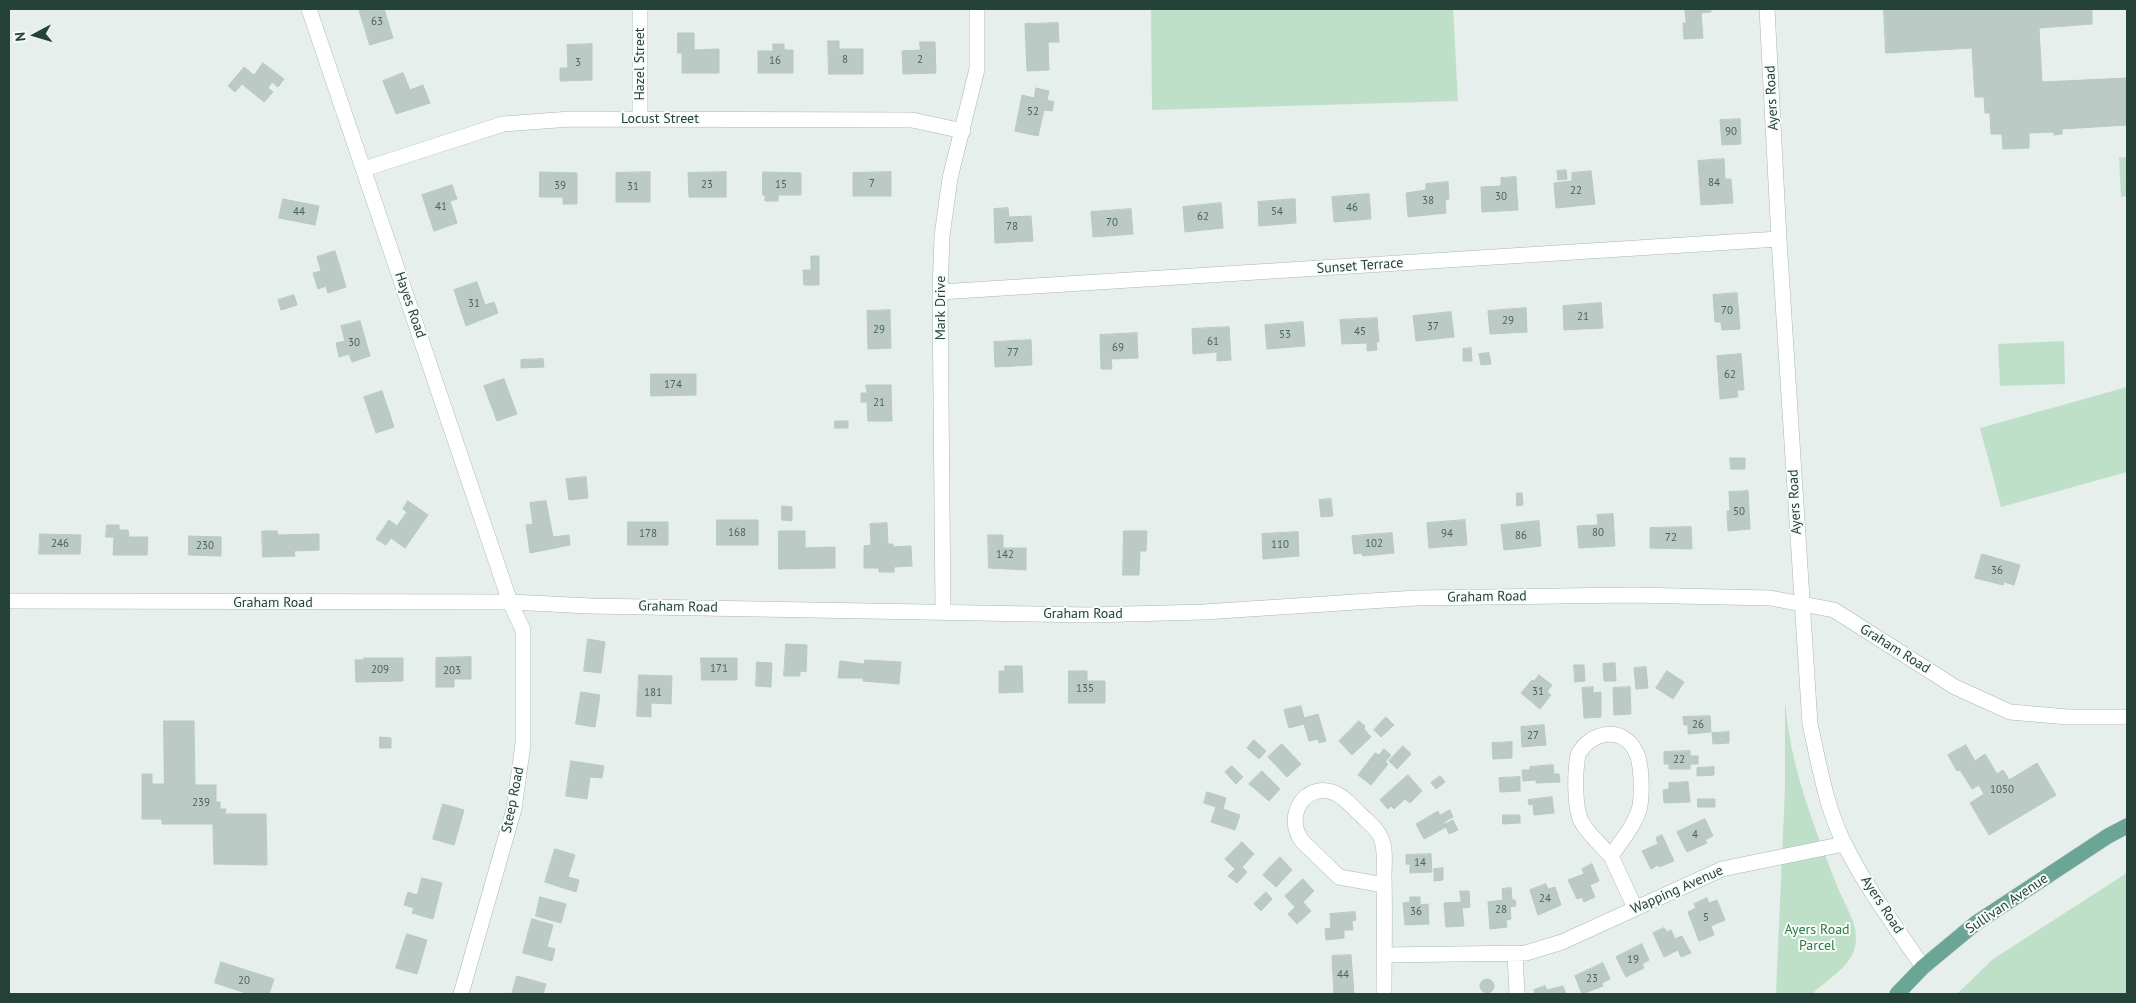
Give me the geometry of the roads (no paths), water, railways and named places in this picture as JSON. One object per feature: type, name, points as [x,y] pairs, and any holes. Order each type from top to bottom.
[{"type":"main road","name":"Sullivan Avenue","points":[[1897,994],[1923,967],[1976,923],[2108,836],[2127,826]]},
{"type":"street","name":"Hayes Road","points":[[309,9],[510,602]]},
{"type":"street","name":"Hazel Street","points":[[640,9],[640,119]]},
{"type":"street","name":"Mark Drive","points":[[943,611],[940,292],[942,236],[950,178],[978,69],[977,9]]},
{"type":"street","name":"Ayers Road","points":[[1767,9],[1779,239],[1810,724],[1820,771],[1844,844],[1874,896],[1923,967]]},
{"type":"street","name":"Locust Street","points":[[364,169],[503,124],[571,119],[912,120],[963,131]]},
{"type":"street","name":"Sunset Terrace","points":[[940,292],[1779,239]]},
{"type":"street","name":"Graham Road","points":[[9,601],[510,602],[590,606],[1089,615],[1214,611],[1416,598],[1632,595],[1770,598],[1834,610],[1955,687],[2010,712],[2068,717],[2127,717]]},
{"type":"street","name":"Steep Road","points":[[461,994],[514,809],[523,744],[523,630],[510,602]]},
{"type":"street","points":[[1611,856],[1634,821],[1640,800],[1640,766],[1636,750],[1624,738],[1608,734],[1593,738],[1581,748],[1578,755],[1577,803],[1580,820],[1611,856],[1635,908]]},
{"type":"street","points":[[1384,885],[1339,877],[1302,841],[1294,822],[1295,812],[1305,797],[1320,791],[1334,792],[1378,831],[1383,845],[1384,885],[1384,994]]},
{"type":"street","name":"Wapping Avenue","points":[[1384,955],[1515,954],[1562,942],[1722,869],[1844,844]]},
{"type":"street","points":[[1515,954],[1517,994]]},
{"type":"park label","name":"Ayers Road Parcel","points":[[1817,938]]}]
